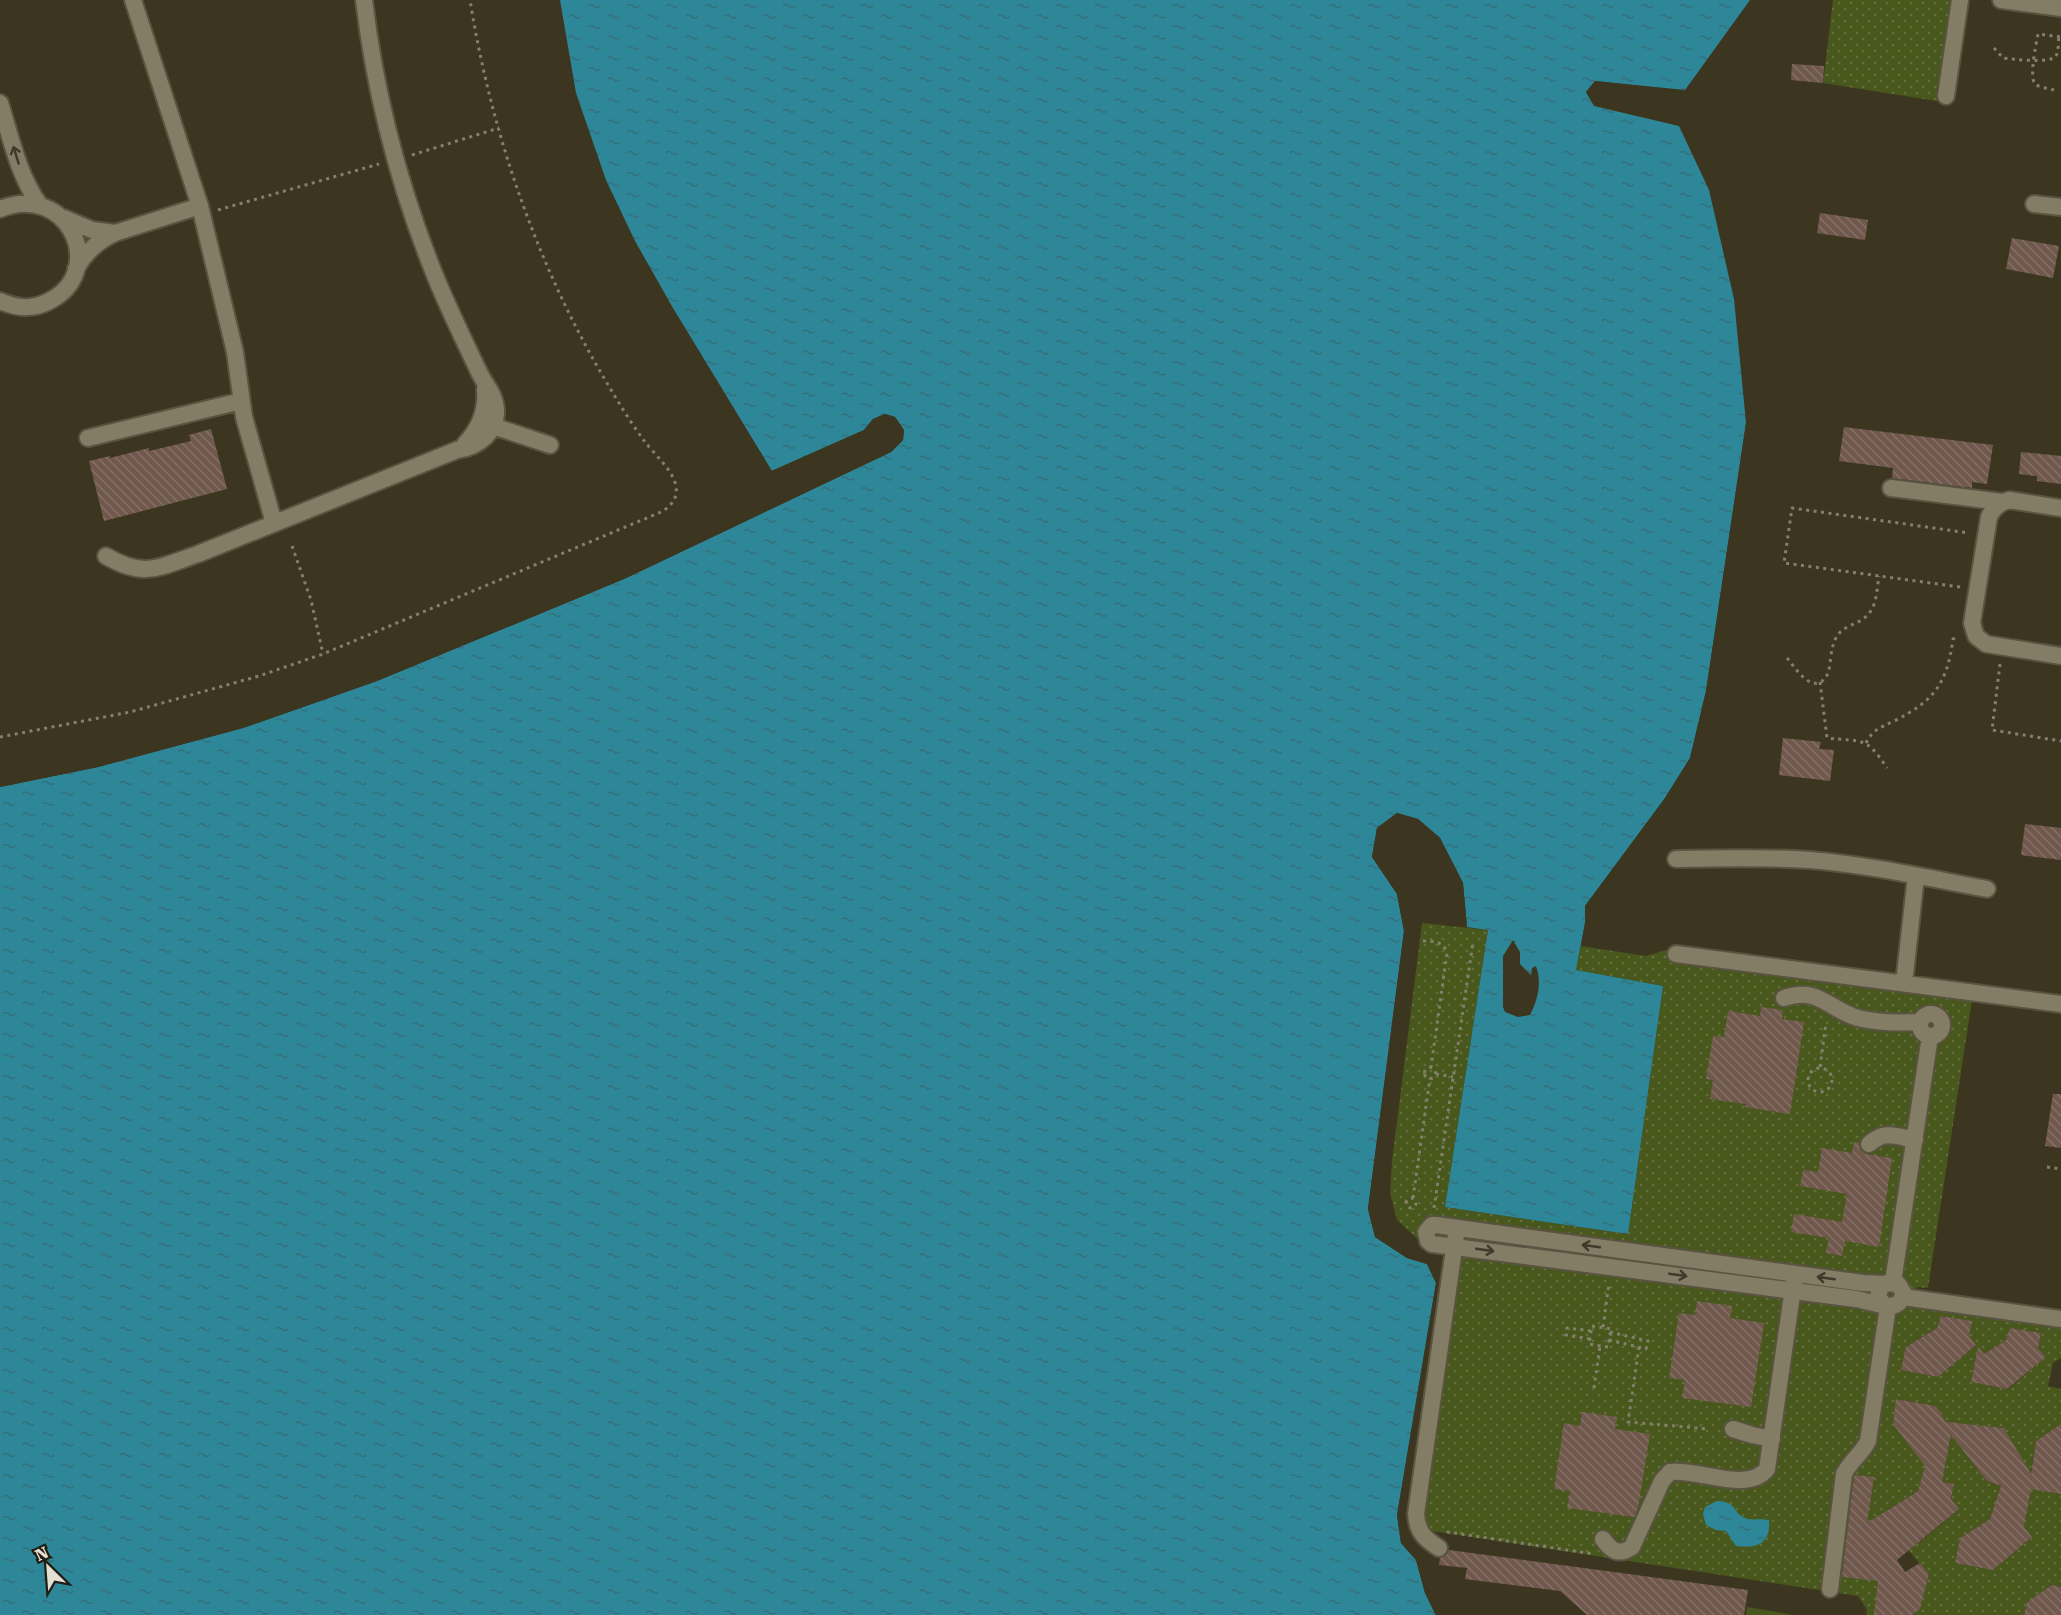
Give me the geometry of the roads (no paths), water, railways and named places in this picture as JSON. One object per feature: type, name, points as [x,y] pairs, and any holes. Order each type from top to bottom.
[{"type":"street","points":[[133,0],[201,211],[235,352],[241,401],[248,433],[274,524]]},
{"type":"street","points":[[106,556],[131,568],[150,570],[198,554],[457,450],[474,446],[482,441],[493,426],[496,416],[494,396],[483,379],[432,270],[395,160],[378,88],[364,0]]},
{"type":"street","points":[[1946,96],[1960,0]]},
{"type":"street","points":[[2001,0],[2061,8]]},
{"type":"street","points":[[0,103],[21,170],[31,193],[39,204],[80,227],[115,233]]},
{"type":"street","points":[[0,209],[19,203],[39,204]]},
{"type":"street","points":[[2034,204],[2061,207]]},
{"type":"street","points":[[0,302],[29,308],[45,304],[58,296],[69,284],[81,260],[96,244],[115,233],[201,211]]},
{"type":"street","points":[[60,216],[70,227],[76,240],[78,255],[76,269]]},
{"type":"street","points":[[457,450],[472,437],[482,419],[485,399],[483,379]]},
{"type":"street","points":[[88,438],[241,401]]},
{"type":"street","points":[[493,426],[550,445]]},
{"type":"street","points":[[1891,488],[2061,508]]},
{"type":"street","points":[[2002,502],[1996,506],[1989,517],[1972,624],[1973,630],[1976,636],[1986,644],[2061,656]]},
{"type":"street","points":[[1676,859],[1794,859],[1916,876],[1987,889]]},
{"type":"street","points":[[1904,983],[1916,876]]},
{"type":"street","points":[[1676,954],[2061,1004]]},
{"type":"street","points":[[1784,998],[1804,994],[1822,998],[1848,1014],[1865,1020],[1925,1029],[1915,1140],[1888,1283],[1878,1292],[1878,1298],[1886,1306]]},
{"type":"street","points":[[1869,1144],[1884,1134],[1915,1140]]},
{"type":"street","points":[[1888,1283],[1794,1282],[1618,1267],[1432,1244],[1428,1241],[1426,1232],[1432,1225],[1626,1251],[1794,1282],[1886,1306],[1898,1305],[1903,1297],[1901,1288],[1888,1283]]},
{"type":"street","points":[[1439,1548],[1424,1538],[1419,1531],[1416,1514],[1457,1228]]},
{"type":"street","points":[[1618,1267],[1626,1251]]},
{"type":"street","points":[[1607,1545],[1624,1552],[1635,1543],[1666,1474],[1674,1472],[1748,1481],[1755,1479],[1767,1469],[1794,1282]]},
{"type":"street","points":[[1903,1297],[2061,1319]]},
{"type":"street","points":[[1830,1588],[1844,1474],[1868,1441],[1886,1306]]},
{"type":"street","points":[[1733,1429],[1772,1439]]},
{"type":"water","points":[[560,0],[1750,0],[1685,90],[1595,81],[1586,92],[1594,106],[1679,126],[1709,190],[1734,299],[1746,423],[1706,691],[1690,758],[1665,798],[1585,906],[1585,923],[1576,970],[1663,986],[1628,1234],[1445,1207],[1488,930],[1467,927],[1463,883],[1440,838],[1418,819],[1397,813],[1377,828],[1372,857],[1397,894],[1404,931],[1368,1209],[1375,1237],[1407,1258],[1427,1264],[1436,1283],[1397,1515],[1401,1543],[1416,1560],[1425,1593],[1436,1615],[0,1615],[0,787],[98,767],[243,728],[377,681],[624,579],[891,452],[903,440],[904,430],[895,417],[885,414],[873,419],[864,430],[772,471],[635,241],[606,180],[576,93]],"holes":[[[1513,940],[1520,952],[1520,964],[1531,975],[1532,968],[1536,966],[1539,985],[1530,1015],[1518,1017],[1505,1012],[1503,1007],[1503,956]]]},
{"type":"water","points":[[1717,1501],[1729,1503],[1745,1518],[1769,1520],[1768,1535],[1765,1540],[1750,1547],[1736,1546],[1726,1531],[1716,1530],[1706,1525],[1703,1514],[1705,1507]]}]
